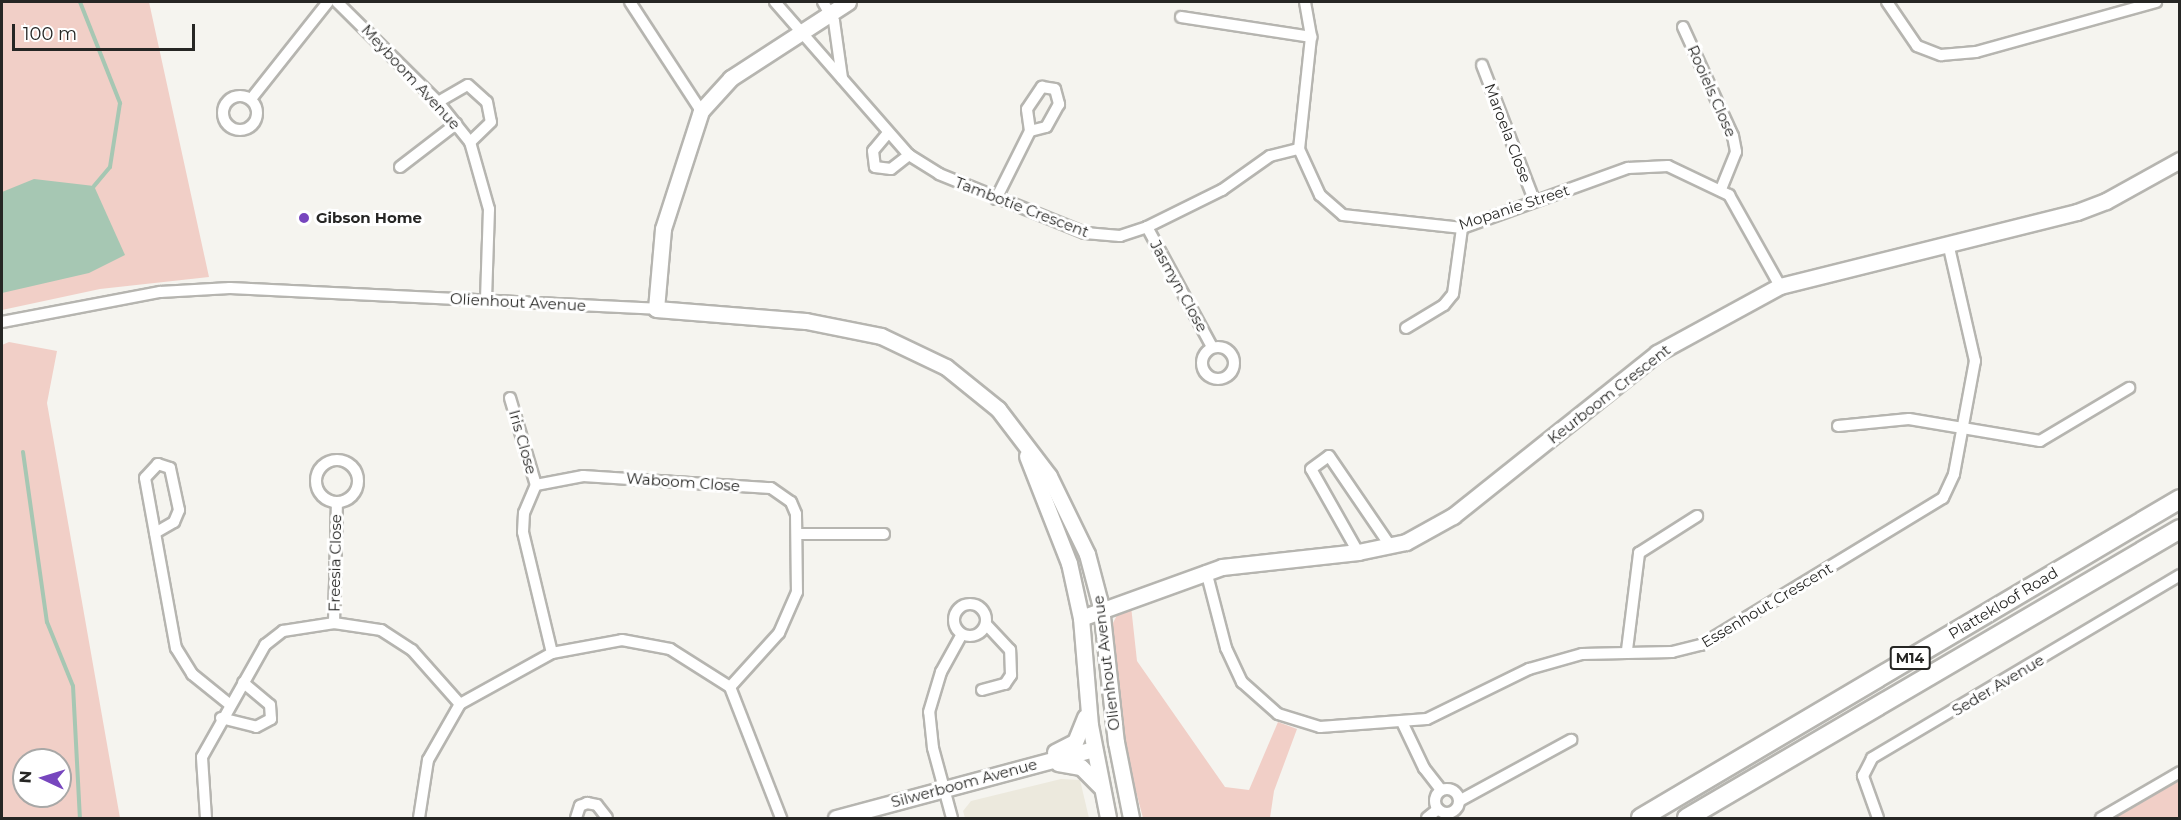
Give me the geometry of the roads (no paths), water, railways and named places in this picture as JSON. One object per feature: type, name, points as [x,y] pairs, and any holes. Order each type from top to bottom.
[{"type":"main road","name":"Plattekloof Road","points":[[1641,819],[2180,499]]},
{"type":"main road","name":"Plattekloof Road","points":[[1687,819],[2180,529]]},
{"type":"street","points":[[251,99],[328,2]]},
{"type":"street","name":"Meyboom Avenue","points":[[338,2],[438,102],[470,142],[485,183],[489,209],[486,301]]},
{"type":"street","points":[[630,2],[701,111]]},
{"type":"street","points":[[775,2],[799,34]]},
{"type":"street","points":[[656,309],[663,229],[701,111],[731,78],[799,34],[826,6],[848,2]]},
{"type":"street","points":[[1299,149],[1311,37],[1305,2]]},
{"type":"street","points":[[1887,2],[1917,46],[1941,55],[1976,52],[2132,4],[2156,2]]},
{"type":"street","name":"Tambotie Crescent","points":[[826,6],[842,78]]},
{"type":"street","points":[[1181,17],[1311,37]]},
{"type":"street","name":"Rooiels Close","points":[[1683,27],[1733,136],[1736,152],[1721,189]]},
{"type":"street","name":"Tambotie Crescent","points":[[799,34],[842,78],[888,133],[909,154],[996,199],[1102,236],[1146,227],[1222,190],[1270,156],[1299,149]]},
{"type":"street","name":"Maroela Close","points":[[1482,65],[1534,201]]},
{"type":"street","points":[[438,102],[468,85],[487,102],[491,122],[470,142]]},
{"type":"street","points":[[400,166],[456,124]]},
{"type":"street","points":[[996,199],[1030,130]]},
{"type":"street","points":[[888,133],[873,151],[875,167],[891,169],[909,154]]},
{"type":"street","name":"Mopanie Street","points":[[1299,149],[1320,195],[1343,215],[1462,228],[1534,201],[1652,164],[1721,189],[1737,203],[1780,286]]},
{"type":"street","name":"Keurboom Crescent","points":[[1081,618],[1101,607],[1206,571],[1391,547],[1429,532],[1453,516],[1657,353],[1780,286],[2096,205],[2180,160]]},
{"type":"street","name":"Jasmyn Close","points":[[1146,227],[1211,345]]},
{"type":"street","points":[[1406,328],[1453,294],[1462,228]]},
{"type":"street","name":"Essenhout Crescent","points":[[1206,571],[1234,668],[1266,706],[1292,721],[1320,728],[1403,724],[1446,712],[1554,660],[1628,650],[1672,652],[1701,645],[1933,507],[1950,487],[1975,361],[1948,243]]},
{"type":"street","name":"Olienhout Avenue","points":[[2,322],[77,305],[202,289],[656,309],[806,321],[881,336],[946,367],[1009,422],[1032,449],[1071,514],[1101,607],[1107,670],[1123,782],[1131,819]]},
{"type":"street","points":[[1838,426],[1893,418],[2040,441],[2055,436],[2128,388]]},
{"type":"street","name":"Iris Close","points":[[510,398],[536,485]]},
{"type":"street","name":"Olienhout Avenue","points":[[1009,422],[1055,522],[1081,618],[1086,690],[1100,786],[1108,819]]},
{"type":"street","points":[[1358,552],[1311,469],[1329,456],[1391,547]]},
{"type":"street","name":"Freesia Close","points":[[337,460],[350,464],[358,481],[354,494],[337,502],[323,497],[316,485],[323,465],[337,460]]},
{"type":"street","points":[[155,533],[174,522],[179,510],[170,468],[158,464],[145,478],[155,533],[180,658],[192,674],[229,704]]},
{"type":"street","name":"Waboom Close","points":[[536,485],[583,476],[771,488],[791,502],[800,534],[800,569],[789,614],[779,633],[730,687]]},
{"type":"street","points":[[536,485],[524,513],[522,532],[552,653]]},
{"type":"street","name":"Freesia Close","points":[[334,623],[337,502]]},
{"type":"street","points":[[1628,650],[1634,563],[1639,553],[1697,516]]},
{"type":"street","points":[[800,534],[884,534]]},
{"type":"street","name":"Seder Avenue","points":[[1878,819],[1863,776],[1872,758],[2180,575]]},
{"type":"street","points":[[952,819],[929,712],[941,672],[962,634],[955,615],[966,605],[981,608],[986,624],[1010,650],[1011,675],[1005,684],[982,690]]},
{"type":"street","points":[[207,819],[200,768],[221,718],[274,637],[296,627],[334,623],[371,627],[400,640],[460,704]]},
{"type":"street","points":[[962,634],[977,635],[986,624]]},
{"type":"street","points":[[418,819],[428,760],[460,704],[552,653],[595,642],[646,643],[693,660],[730,687],[781,819]]},
{"type":"street","points":[[1107,670],[1103,726],[1094,749],[1110,762],[1123,782]]},
{"type":"street","points":[[221,718],[256,727],[271,719],[270,705],[243,682]]},
{"type":"street","points":[[1042,762],[1081,734],[1086,690]]},
{"type":"street","points":[[1403,724],[1424,768],[1441,790]]},
{"type":"street","points":[[1438,809],[1448,813],[1459,801],[1571,740]]},
{"type":"street","name":"Silwerboom Avenue","points":[[836,819],[1094,749]]},
{"type":"street","points":[[1042,762],[1074,764],[1100,786]]},
{"type":"street","points":[[2101,819],[2180,772]]},
{"type":"street","points":[[1438,809],[1436,795],[1441,790],[1453,790],[1459,801]]},
{"type":"street","points":[[576,819],[580,806],[587,803],[597,805],[607,819]]},
{"type":"street","points":[[1427,819],[1438,809]]},
{"type":"waterway","points":[[80,2],[120,103],[110,167],[94,186]]},
{"type":"waterway","points":[[23,452],[47,622],[73,686],[80,818]]},
{"type":"place","name":"Gibson Home","points":[[304,218]]}]
